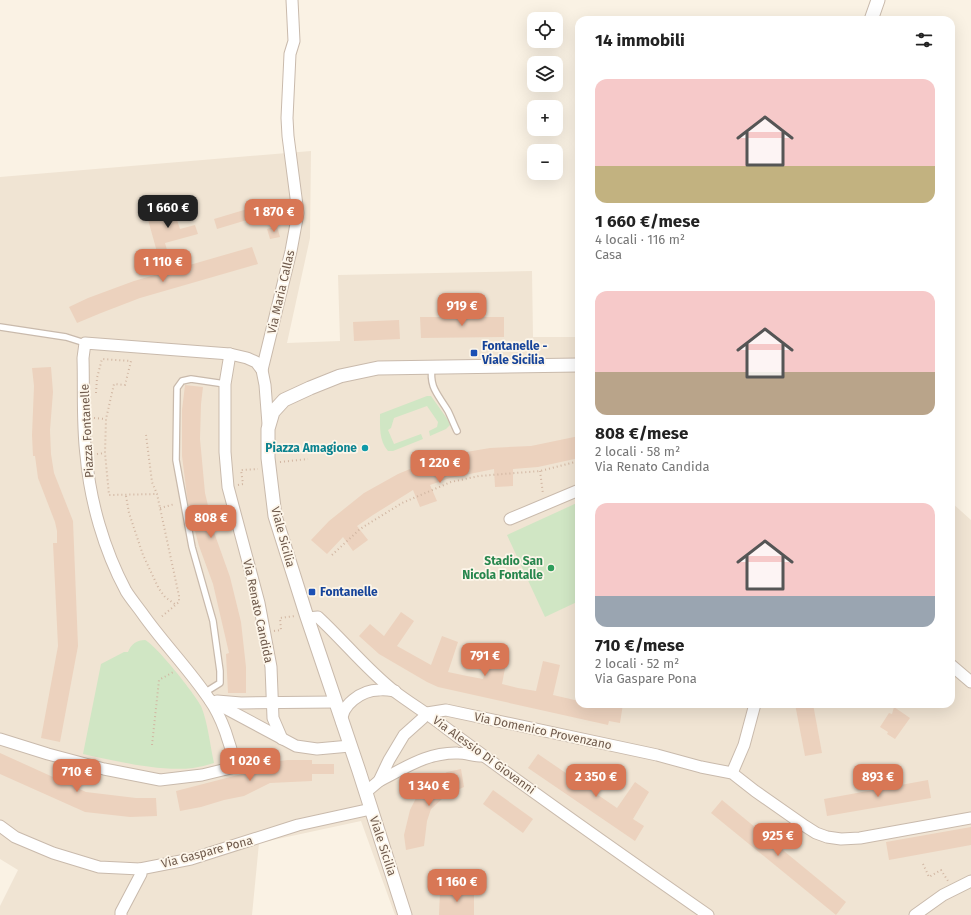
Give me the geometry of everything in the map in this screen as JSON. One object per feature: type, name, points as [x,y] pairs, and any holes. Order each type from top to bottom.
[{"type":"street","name":"Via Maria Callas","points":[[262,370],[291,251],[298,213],[287,118],[290,54],[294,41],[292,0]]},
{"type":"street","points":[[872,16],[878,0]]},
{"type":"street","points":[[85,343],[230,354],[256,362],[262,370],[265,385],[268,429]]},
{"type":"street","name":"Piazza Fontanelle","points":[[85,343],[83,358],[86,455],[91,491],[101,528],[115,567],[127,592],[207,696]]},
{"type":"street","name":"Via Renato Candida","points":[[230,354],[225,384],[225,452],[228,487],[259,603],[271,667],[273,718],[282,740]]},
{"type":"street","name":"Viale Sicilia","points":[[405,915],[366,792],[306,616],[275,516],[269,466],[268,429],[273,412],[284,400],[310,388],[340,376],[378,368],[575,365]]},
{"type":"street","points":[[510,519],[575,492]]},
{"type":"street","name":"Via Alessio Di Giovanni","points":[[306,616],[318,617],[362,662],[425,716],[484,756],[628,860],[708,915]]},
{"type":"street","points":[[955,668],[971,682]]},
{"type":"street","points":[[342,723],[342,716],[345,710],[361,695],[378,690],[395,691]]},
{"type":"street","points":[[207,696],[241,704],[336,702]]},
{"type":"street","points":[[207,696],[282,740],[296,746],[317,749],[350,746]]},
{"type":"street","points":[[0,739],[48,754],[160,780],[202,775],[235,766],[229,742],[207,696]]},
{"type":"street","points":[[732,773],[744,745],[754,708]]},
{"type":"street","name":"Via Domenico Provenzano","points":[[425,716],[446,710],[657,755],[732,773],[805,826],[816,833],[827,837],[841,839],[860,838],[971,818]]},
{"type":"street","points":[[380,781],[389,760],[404,735],[425,716]]},
{"type":"street","points":[[366,792],[380,781],[415,762],[436,754],[458,753],[484,756]]},
{"type":"street","name":"Via Gaspare Pona","points":[[0,826],[15,837],[53,853],[99,867],[140,869],[191,859],[298,825],[371,809]]},
{"type":"street","points":[[121,915],[121,912],[141,874],[140,869]]},
{"type":"street","points":[[915,915],[952,890],[971,881]]},
{"type":"lane","points":[[0,328],[66,337],[85,343]]},
{"type":"lane","points":[[432,366],[430,377],[434,388],[448,411],[457,431]]},
{"type":"lane","points":[[207,696],[220,683],[220,671],[213,621],[192,547],[176,460],[177,388],[182,381],[191,379],[225,384]]},
{"type":"lane","points":[[235,766],[275,753]]},
{"type":"path","points":[[95,398],[97,378],[102,359],[131,362],[125,385],[114,384],[106,419],[105,453],[109,495],[126,496],[157,494]]},
{"type":"path","points":[[93,418],[94,412]]},
{"type":"path","points":[[146,435],[152,482],[157,494],[179,596],[179,602],[151,625]]},
{"type":"path","points":[[228,487],[243,484],[241,470],[308,459]]},
{"type":"path","points":[[332,555],[360,529],[402,502],[451,482],[479,476],[540,471],[575,462]]},
{"type":"path","points":[[540,471],[542,492],[547,503]]},
{"type":"path","points":[[126,496],[129,513],[143,555],[159,589],[165,597],[176,605]]},
{"type":"path","points":[[160,508],[184,502]]},
{"type":"path","points":[[265,633],[281,630],[280,618],[306,616]]},
{"type":"path","points":[[152,745],[160,680],[175,671],[182,664]]},
{"type":"path","points":[[923,864],[929,877],[941,870],[952,890]]},
{"type":"shaded area","points":[[311,151],[310,238],[287,343],[340,341],[338,275],[532,271],[533,337],[575,337],[575,708],[955,708],[955,506],[971,520],[971,915],[395,915],[361,821],[259,843],[252,915],[0,915],[0,906],[18,870],[0,859],[0,177]]},
{"type":"green space","points":[[427,396],[431,396],[450,425],[446,429],[430,436],[429,431],[437,427],[438,422],[427,406],[394,418],[391,428],[388,430],[394,444],[421,434],[423,439],[393,451],[388,451],[383,443],[380,429],[380,414]]},
{"type":"green space","name":"Stadio San Nicola Fontalle","points":[[575,504],[575,603],[545,617],[507,535]]},
{"type":"green space","points":[[145,640],[158,651],[175,670],[201,706],[214,763],[201,767],[180,769],[138,765],[83,754],[101,664],[124,652],[128,652],[137,642]]},
{"type":"building","points":[[254,207],[257,217],[217,229],[214,219]]},
{"type":"building","points":[[173,208],[180,229],[195,225],[198,234],[165,243],[167,250],[157,252],[147,216]]},
{"type":"building","points":[[277,226],[280,237],[270,239],[267,229]]},
{"type":"building","points":[[252,247],[258,264],[140,298],[77,323],[69,307],[88,298],[134,281]]},
{"type":"building","points":[[420,317],[504,317],[504,337],[421,338]]},
{"type":"building","points":[[399,320],[400,339],[354,341],[353,322]]},
{"type":"building","points":[[51,367],[53,392],[50,430],[51,454],[54,473],[73,521],[78,646],[60,742],[41,738],[58,646],[53,543],[57,543],[57,531],[38,478],[35,456],[33,456],[32,435],[34,386],[32,368]]},
{"type":"building","points":[[185,385],[203,387],[200,439],[205,493],[215,535],[230,577],[241,622],[246,667],[246,693],[228,693],[226,654],[229,653],[213,584],[199,546],[188,504],[182,456],[182,410]]},
{"type":"building","points":[[575,437],[575,459],[538,467],[513,469],[513,486],[495,487],[494,469],[450,478],[430,485],[437,501],[420,507],[413,490],[357,526],[368,540],[353,551],[343,537],[327,554],[311,540],[329,521],[364,493],[398,474],[422,464],[466,452],[490,448],[531,446]]},
{"type":"building","points":[[401,612],[414,621],[397,646],[431,665],[442,636],[458,642],[448,672],[483,679],[491,649],[508,653],[502,684],[536,691],[543,661],[560,665],[553,695],[575,700],[575,708],[622,708],[620,723],[609,721],[608,725],[438,687],[379,654],[359,636],[370,624],[384,636]]},
{"type":"building","points":[[796,708],[814,708],[822,753],[805,756]]},
{"type":"building","points":[[894,708],[895,708],[910,718],[895,739],[880,727],[889,713],[892,714]]},
{"type":"building","points":[[0,753],[86,792],[136,798],[156,798],[157,816],[130,817],[85,812],[0,774]]},
{"type":"building","points":[[538,754],[617,808],[635,782],[649,792],[633,819],[644,826],[635,841],[528,768]]},
{"type":"building","points":[[287,760],[312,760],[312,764],[334,764],[334,774],[312,774],[312,781],[270,783],[244,796],[180,811],[176,791],[242,774],[265,763]]},
{"type":"building","points":[[461,769],[464,787],[450,793],[431,809],[427,821],[424,846],[406,850],[404,835],[410,810],[416,798],[425,787],[436,779],[447,772]]},
{"type":"building","points":[[928,780],[931,798],[827,816],[824,799]]},
{"type":"building","points":[[493,790],[533,819],[523,833],[483,804]]},
{"type":"building","points":[[722,800],[846,902],[836,915],[711,813]]},
{"type":"building","points":[[971,827],[971,845],[889,860],[886,842]]},
{"type":"building","points":[[440,891],[474,892],[474,915],[439,915]]},
{"type":"place","name":"Fontanelle - Viale Sicilia","points":[[474,353]]},
{"type":"place","name":"Piazza Amagione","points":[[365,448]]},
{"type":"place","name":"Stadio San Nicola Fontalle","points":[[551,568]]},
{"type":"place","name":"Fontanelle","points":[[312,592]]}]
